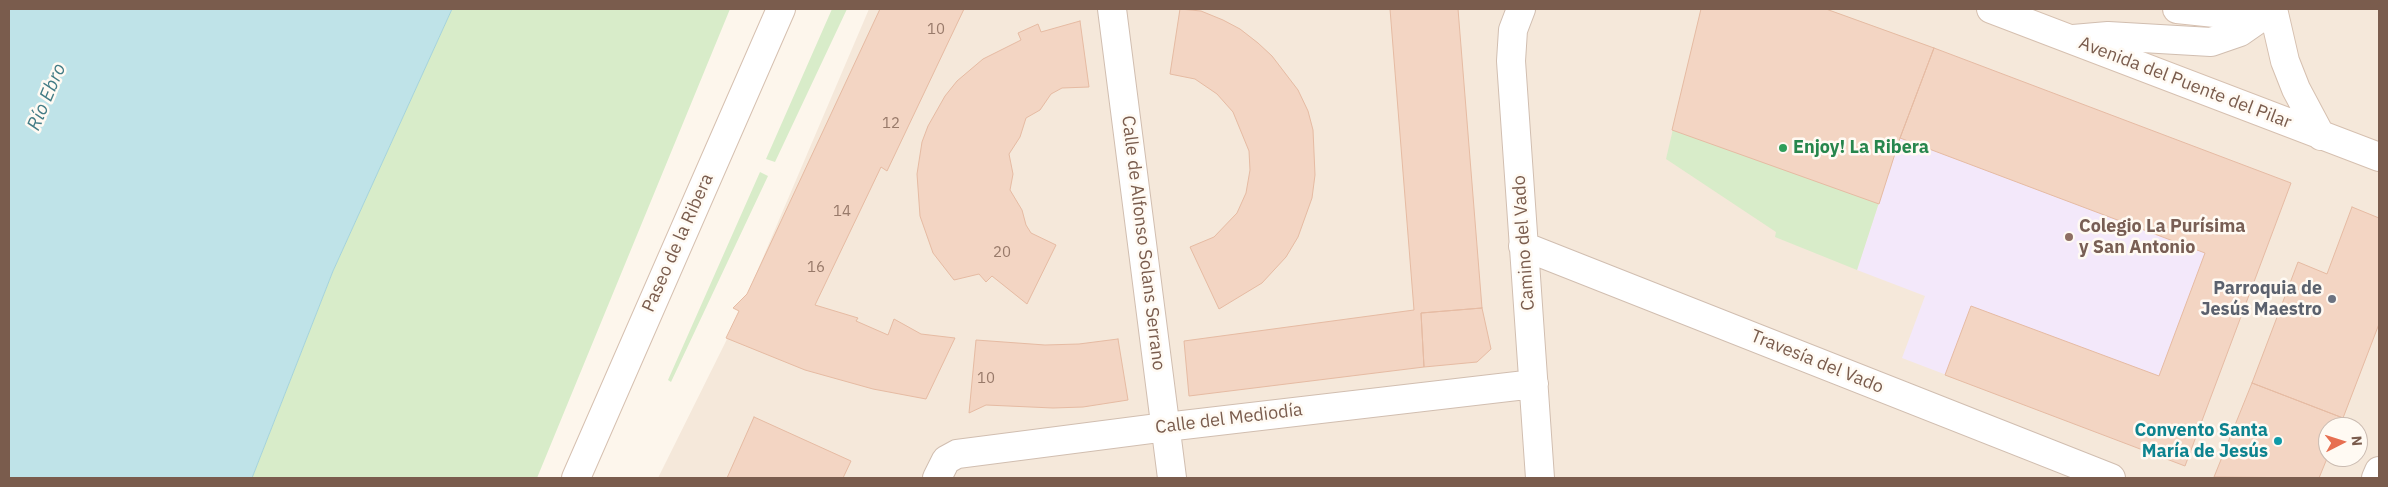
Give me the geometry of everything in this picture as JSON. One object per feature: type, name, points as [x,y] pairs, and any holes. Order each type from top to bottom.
[{"type":"street","name":"Paseo de la Ribera","points":[[576,478],[781,9]]},
{"type":"street","name":"Calle de Alfonso Solans Serrano","points":[[1112,9],[1172,478]]},
{"type":"street","name":"Camino del Vado","points":[[1521,9],[1510,45],[1540,478]]},
{"type":"street","name":"Avenida del Puente del Pilar","points":[[1991,9],[2379,157]]},
{"type":"street","points":[[2177,9],[2234,15],[2273,9]]},
{"type":"street","points":[[2073,39],[2116,36],[2211,42],[2240,32],[2273,9]]},
{"type":"street","points":[[2273,9],[2285,61],[2296,89],[2321,136]]},
{"type":"street","name":"Travesía del Vado","points":[[1524,246],[2110,478]]},
{"type":"street","name":"Calle del Mediodía","points":[[937,478],[946,460],[957,454],[1166,427],[1534,384]]},
{"type":"street","points":[[2376,478],[2379,471]]},
{"type":"shaded area","points":[[869,9],[2379,9],[2379,478],[658,478],[735,323]]},
{"type":"shaded area","name":"Colegio La Purísima y San Antonio","points":[[1934,48],[2291,183],[2185,466],[1902,358],[1925,296],[1857,270],[1900,138]]},
{"type":"green space","points":[[452,9],[730,9],[537,478],[252,478],[333,271]]},
{"type":"green space","points":[[832,9],[847,9],[775,162],[766,159]]},
{"type":"green space","name":"Enjoy! La Ribera","points":[[1701,9],[1826,9],[1934,48],[1900,138],[1857,270],[1775,237],[1776,232],[1666,159]]},
{"type":"green space","points":[[760,172],[768,176],[671,382],[668,380]]},
{"type":"water","name":"Río Ebro","points":[[9,9],[452,9],[333,271],[252,478],[9,478]]},
{"type":"building","points":[[880,9],[964,9],[887,171],[881,167],[815,305],[858,318],[856,321],[888,335],[894,319],[921,334],[955,338],[926,399],[873,389],[805,370],[726,338],[739,311],[733,308],[747,294]]},
{"type":"building","points":[[1180,9],[1201,11],[1223,20],[1240,29],[1258,43],[1272,56],[1298,90],[1308,111],[1313,130],[1315,175],[1312,198],[1298,237],[1286,257],[1262,283],[1219,309],[1190,247],[1214,237],[1237,213],[1246,193],[1250,170],[1249,151],[1233,112],[1217,94],[1195,79],[1170,74]]},
{"type":"building","points":[[1390,9],[1458,9],[1482,308],[1421,313],[1424,367],[1189,396],[1184,341],[1414,310]]},
{"type":"building","name":"Enjoy! La Ribera","points":[[1701,9],[1826,9],[1934,48],[1900,138],[1879,204],[1672,130]]},
{"type":"building","points":[[1080,21],[1089,87],[1062,88],[1051,94],[1040,110],[1026,118],[1020,137],[1009,154],[1013,174],[1010,190],[1022,210],[1026,225],[1031,233],[1056,245],[1027,304],[992,276],[986,282],[979,274],[954,280],[933,253],[920,216],[917,174],[922,142],[928,126],[945,96],[957,81],[983,59],[1021,40],[1018,33],[1038,24],[1041,32]]},
{"type":"building","points":[[1934,48],[2291,183],[2185,466],[1945,375],[1971,306],[2159,376],[2205,253],[1900,138]]},
{"type":"building","name":"Parroquia de Jesús Maestro","points":[[2352,207],[2379,218],[2379,324],[2343,417],[2252,383],[2298,262],[2327,274]]},
{"type":"building","points":[[1482,308],[1491,349],[1477,362],[1424,367],[1421,313]]},
{"type":"building","points":[[1118,339],[1128,400],[1083,407],[1053,408],[986,405],[969,413],[976,340],[1045,345],[1079,344]]},
{"type":"building","name":"Convento Santa María de Jesús","points":[[2252,383],[2340,417],[2318,417],[2318,467],[2324,467],[2319,478],[2214,477]]},
{"type":"building","points":[[754,417],[851,461],[843,478],[727,478]]},
{"type":"place","name":"Enjoy! La Ribera","points":[[1783,148]]},
{"type":"place","name":"Colegio La Purísima y San Antonio","points":[[2069,237]]},
{"type":"place","name":"Parroquia de Jesús Maestro","points":[[2332,299]]},
{"type":"place","name":"Convento Santa María de Jesús","points":[[2278,441]]}]
